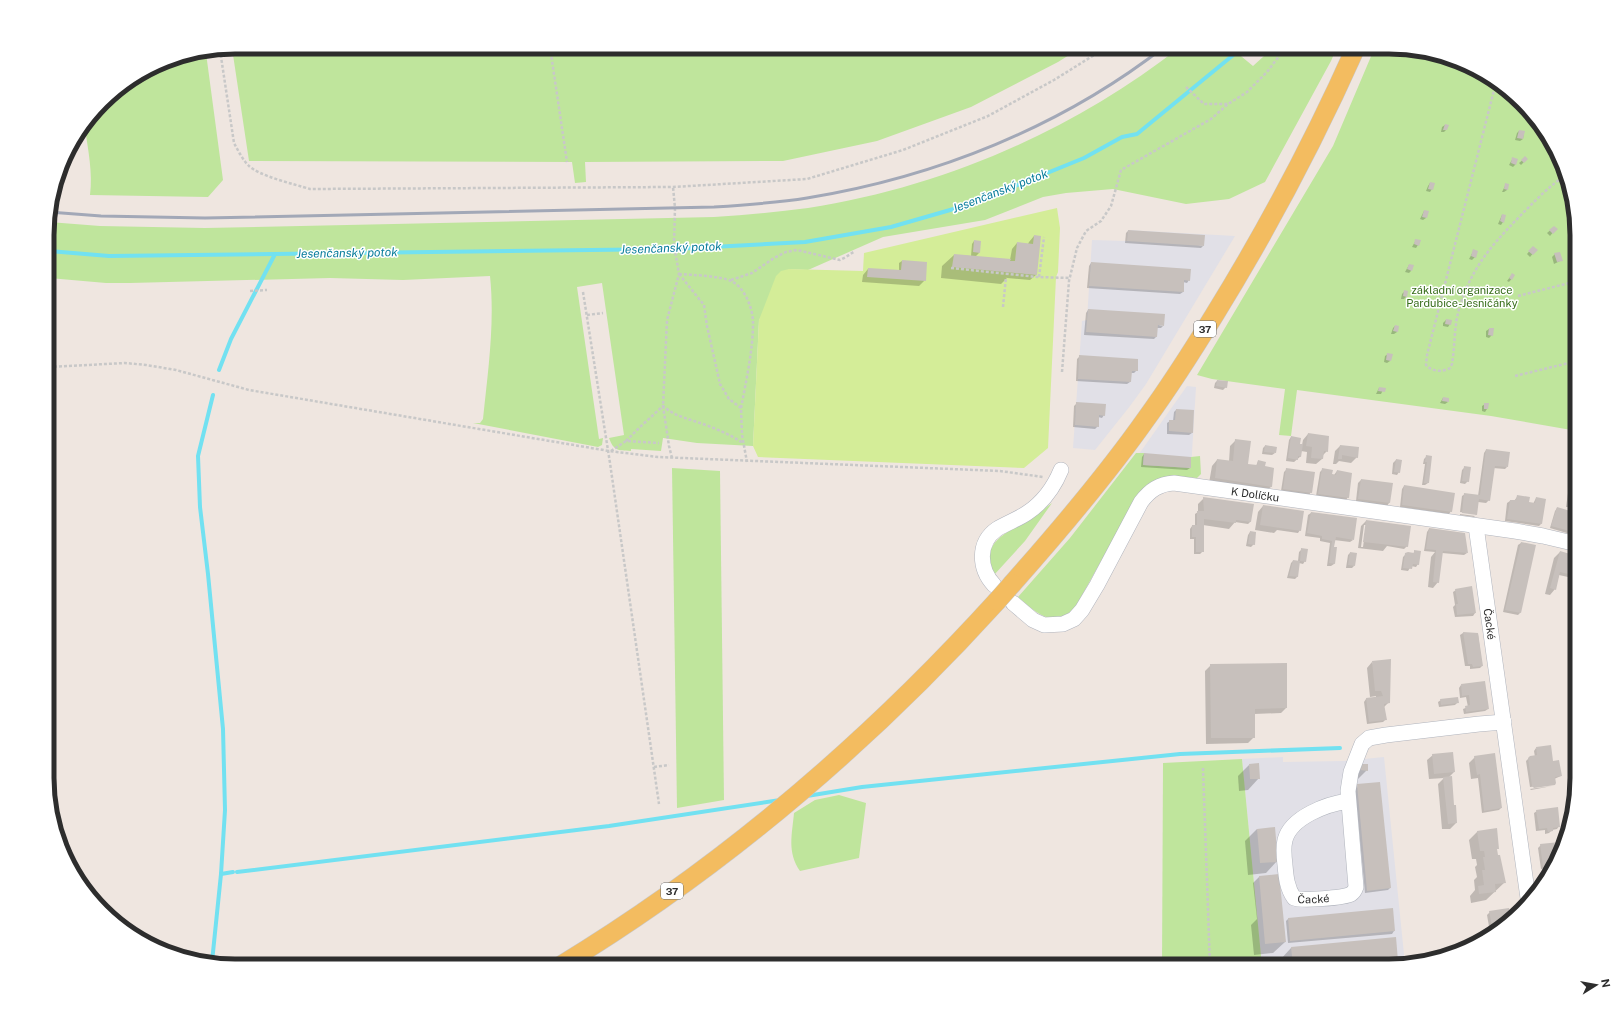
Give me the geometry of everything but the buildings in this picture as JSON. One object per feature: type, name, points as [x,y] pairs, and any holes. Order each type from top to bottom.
[{"type":"main road","name":"37","points":[[571,959],[657,902],[779,810],[812,783],[898,704],[959,642],[1076,510],[1146,419],[1199,340],[1269,222],[1324,116],[1353,54]]},
{"type":"street","name":"K Dolíčku","points":[[1059,474],[1047,493],[1036,505],[1027,513],[996,530],[990,536],[985,543],[982,554],[982,565],[988,580],[1033,620],[1044,625],[1063,624],[1074,619],[1082,610],[1141,502],[1147,494],[1158,486],[1165,484],[1181,484],[1476,526],[1542,536],[1570,542]]},
{"type":"street","name":"Čacké","points":[[1476,526],[1527,894]]},
{"type":"street","name":"Čacké","points":[[1348,801],[1331,804],[1309,814],[1298,822],[1288,834],[1284,847],[1288,884],[1294,898],[1303,900],[1347,896],[1355,890],[1356,887],[1348,801],[1350,782],[1359,748],[1365,741],[1369,738],[1386,735],[1464,725],[1504,722]]},
{"type":"path","points":[[221,54],[234,143],[239,153],[248,165],[259,173],[310,189],[673,187],[807,179],[903,150],[988,116],[1054,80],[1096,54]]},
{"type":"path","points":[[551,54],[567,162]]},
{"type":"path","points":[[1062,372],[1070,278],[1077,248],[1086,231],[1101,221],[1111,206],[1121,170],[1211,119],[1228,104],[1247,92],[1267,72],[1281,54]]},
{"type":"path","points":[[1186,87],[1204,104],[1228,104]]},
{"type":"path","points":[[1494,88],[1427,355],[1426,366],[1442,371],[1446,370],[1452,364],[1458,314],[1465,291],[1480,262],[1493,245],[1547,188],[1560,178]]},
{"type":"path","points":[[672,458],[663,406],[667,320],[679,274],[674,244],[675,208],[673,187]]},
{"type":"path","points":[[1039,276],[1044,237]]},
{"type":"path","points":[[731,281],[752,274],[774,258],[786,252],[797,250],[840,260],[855,251]]},
{"type":"path","points":[[951,268],[1070,278]]},
{"type":"path","points":[[679,274],[731,281],[740,287],[750,305],[753,322],[747,375],[741,408],[742,436],[747,462]]},
{"type":"path","points":[[679,274],[704,305],[706,326],[720,384],[729,399],[741,408]]},
{"type":"path","points":[[1003,307],[1006,276]]},
{"type":"path","points":[[1518,296],[1570,283]]},
{"type":"path","points":[[250,291],[267,290]]},
{"type":"path","points":[[583,292],[610,451],[659,804]]},
{"type":"path","points":[[587,315],[603,313]]},
{"type":"path","points":[[1515,376],[1570,363]]},
{"type":"path","points":[[54,367],[125,364],[153,366],[176,370],[249,390],[610,451],[672,458],[1059,474]]},
{"type":"path","points":[[610,451],[626,441],[663,406]]},
{"type":"path","points":[[663,406],[670,413],[705,425],[734,437],[743,443]]},
{"type":"path","points":[[626,441],[659,443]]},
{"type":"path","points":[[654,767],[670,764]]},
{"type":"path","points":[[1203,768],[1210,959]]},
{"type":"shaded area","points":[[1128,230],[1235,236],[1146,384],[1130,406],[1095,450],[1073,448],[1082,321],[1087,320],[1092,240],[1127,241]]},
{"type":"shaded area","points":[[1187,386],[1196,387],[1191,468],[1132,464]]},
{"type":"shaded area","points":[[1283,757],[1283,762],[1344,761],[1384,757],[1404,958],[1261,959],[1242,759]]},
{"type":"green space","points":[[233,54],[1071,54],[971,107],[877,141],[783,161],[585,162],[586,182],[575,183],[572,162],[249,161]]},
{"type":"green space","points":[[1170,54],[1238,54],[1253,66],[1266,54],[1334,54],[1265,182],[1229,199],[1186,204],[1113,189],[1066,193],[1043,197],[985,220],[883,237],[808,270],[789,269],[759,320],[753,446],[697,443],[663,438],[661,451],[631,449],[631,451],[626,451],[614,448],[609,438],[624,435],[602,283],[577,287],[599,439],[603,438],[602,445],[598,447],[473,423],[480,423],[483,419],[489,365],[492,311],[490,276],[403,280],[330,278],[130,283],[106,283],[54,278],[54,222],[100,226],[205,228],[714,217],[808,208],[908,186],[957,170],[1004,151],[1051,129],[1095,105],[1139,77]]},
{"type":"green space","name":"základní organizace Pardubice-Jesničánky","points":[[1372,54],[1401,54],[1424,57],[1458,68],[1480,78],[1499,91],[1517,107],[1533,125],[1546,144],[1556,166],[1567,200],[1570,223],[1570,430],[1491,416],[1297,390],[1291,436],[1279,435],[1285,389],[1212,379],[1197,375],[1333,146]]},
{"type":"green space","points":[[206,56],[223,180],[208,197],[90,195],[91,170],[86,133],[107,107],[125,91],[144,78],[166,68],[188,60]]},
{"type":"green space","points":[[1057,208],[1060,228],[1058,272],[1056,277],[1048,448],[1024,468],[758,457],[753,446],[759,320],[776,276],[781,271],[789,269],[863,271],[864,253]]},
{"type":"green space","points":[[1136,453],[1144,453],[1143,465],[1190,468],[1191,457],[1200,456],[1201,474],[1197,478],[1176,476],[1130,509],[1076,606],[1068,613],[1061,617],[1053,618],[1046,617],[1032,609],[1018,597],[1070,538]]},
{"type":"green space","points":[[672,468],[720,471],[724,800],[677,808]]},
{"type":"green space","points":[[1052,503],[1025,541],[994,575],[990,563],[990,553],[993,545],[1007,532],[1039,513]]},
{"type":"green space","points":[[1242,759],[1261,959],[1162,959],[1163,763]]},
{"type":"green space","points":[[839,795],[866,803],[859,858],[800,871],[793,857],[791,843],[794,813],[815,800]]},
{"type":"waterway","name":"Jesenčanský potok","points":[[54,251],[109,256],[674,249],[805,242],[891,227],[971,204],[1084,158],[1122,137],[1137,134],[1234,54]]},
{"type":"waterway","points":[[219,370],[231,339],[275,254]]},
{"type":"waterway","points":[[213,395],[198,456],[200,507],[223,729],[225,810],[221,874]]},
{"type":"waterway","points":[[807,796],[862,787],[1180,754],[1340,748]]},
{"type":"waterway","points":[[237,872],[609,826],[780,800]]},
{"type":"waterway","points":[[212,957],[221,874],[233,872]]},
{"type":"railway","points":[[56,213],[101,216],[205,218],[714,207],[795,200],[855,189],[903,177],[995,145],[1040,124],[1083,101],[1124,76],[1154,54]]}]
